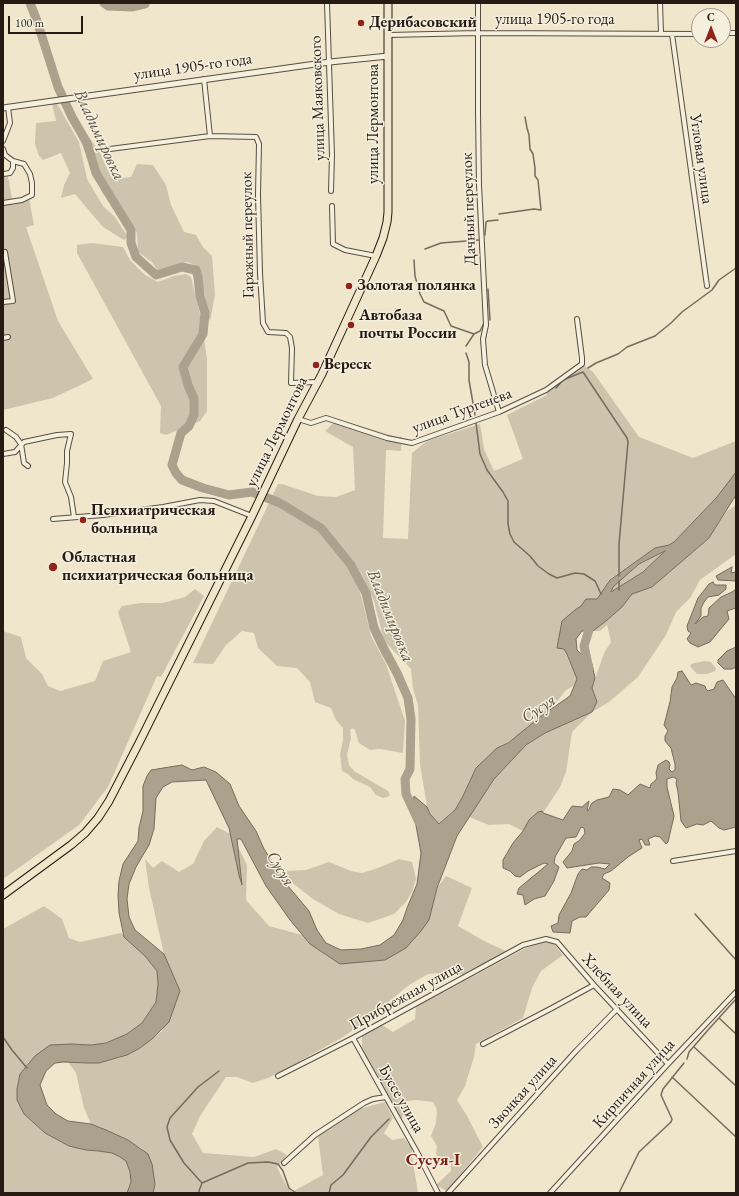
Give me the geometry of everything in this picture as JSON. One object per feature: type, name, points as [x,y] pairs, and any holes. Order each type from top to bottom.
[{"type":"highway","name":"улица Лермонтова","points":[[3,895],[71,846],[85,833],[98,818],[116,788],[252,516],[376,256],[384,233],[388,212],[388,3]]},
{"type":"street","name":"улица Маяковского","points":[[327,3],[332,155],[331,191]]},
{"type":"street","name":"Дачный переулок","points":[[478,3],[479,185],[486,325],[483,339],[486,365],[499,412]]},
{"type":"street","points":[[660,3],[661,33]]},
{"type":"street","name":"улица 1905-го года","points":[[387,35],[478,33],[691,34]]},
{"type":"street","name":"Угловая улица","points":[[672,34],[707,286]]},
{"type":"street","name":"улица 1905-го года","points":[[6,107],[330,62],[388,56]]},
{"type":"street","points":[[110,149],[210,136],[204,79]]},
{"type":"street","points":[[3,141],[10,123],[6,107]]},
{"type":"street","name":"Гаражный переулок","points":[[210,136],[256,137],[259,144],[258,195],[263,323],[268,332],[286,333],[290,336],[292,348],[291,383],[317,382]]},
{"type":"street","points":[[3,149],[5,155],[13,161],[24,164],[30,174],[32,183],[32,195],[22,200],[3,203]]},
{"type":"street","points":[[3,174],[10,173],[13,168],[13,161]]},
{"type":"street","points":[[332,206],[333,244],[345,250],[376,256]]},
{"type":"street","points":[[3,302],[13,301],[4,253]]},
{"type":"street","name":"улица Тургенева","points":[[298,419],[311,423],[326,418],[387,438],[412,443],[499,412],[546,390],[582,364],[577,319]]},
{"type":"street","points":[[3,338],[8,337]]},
{"type":"street","points":[[6,430],[16,437],[21,444],[24,463],[28,466]]},
{"type":"street","points":[[3,454],[15,452],[24,442],[71,434],[67,451],[66,482],[71,497],[74,517]]},
{"type":"street","points":[[54,519],[103,515],[163,507],[200,500],[214,501],[252,516]]},
{"type":"street","points":[[673,861],[736,852]]},
{"type":"street","name":"Хлебная улица","points":[[546,939],[557,942],[668,1064]]},
{"type":"street","name":"Прибрежная улица","points":[[278,1076],[353,1038],[523,945],[546,939]]},
{"type":"street","points":[[483,1044],[594,984]]},
{"type":"street","name":"Кирпичная улица","points":[[550,1193],[736,992]]},
{"type":"street","name":"Звонкая улица","points":[[448,1193],[576,1051],[617,1009]]},
{"type":"street","name":"Буссе улица","points":[[353,1038],[418,1154],[438,1193]]},
{"type":"street","points":[[284,1164],[315,1135],[364,1103],[386,1096]]},
{"type":"shaded area","points":[[56,102],[79,142],[87,179],[103,206],[115,217],[128,237],[124,240],[103,227],[75,194],[61,198],[64,185],[70,173],[61,153],[43,160],[39,156],[35,144],[36,123],[56,121],[52,104]]},
{"type":"shaded area","points":[[87,135],[99,151],[112,179],[131,177],[137,164],[153,165],[166,185],[171,205],[184,232],[196,235],[203,247],[212,256],[215,295],[210,321],[207,314],[205,295],[198,266],[187,262],[157,270],[152,262],[138,252],[137,233],[127,216],[103,194],[87,158],[80,139]]},
{"type":"shaded area","points":[[8,176],[12,199],[29,198],[34,225],[26,227],[58,321],[93,379],[53,398],[3,410],[3,177]]},
{"type":"shaded area","points":[[92,243],[123,247],[130,260],[145,275],[158,282],[174,276],[186,274],[191,277],[201,318],[207,359],[207,411],[200,421],[166,435],[160,433],[161,406],[77,253],[77,245]]},
{"type":"shaded area","points":[[582,364],[593,372],[639,437],[693,458],[736,441],[736,472],[717,497],[674,542],[669,545],[655,548],[610,579],[597,599],[575,610],[557,648],[564,649],[567,654],[577,679],[573,686],[565,691],[553,707],[520,734],[496,750],[476,768],[455,810],[439,824],[430,814],[427,807],[420,764],[418,705],[413,689],[411,669],[384,641],[374,601],[361,573],[347,553],[362,599],[371,636],[386,664],[405,721],[403,753],[380,749],[370,750],[359,743],[355,730],[352,728],[350,730],[351,738],[347,755],[349,765],[354,771],[388,791],[390,795],[383,798],[376,795],[370,787],[353,779],[342,771],[340,754],[343,740],[343,728],[336,720],[331,708],[315,702],[310,682],[297,668],[277,666],[258,648],[254,633],[242,631],[226,645],[213,664],[193,663],[278,484],[318,496],[336,497],[355,490],[353,447],[325,431],[338,419],[397,437],[402,437],[401,451],[386,450],[383,538],[408,539],[412,453],[427,441],[480,424],[484,449],[494,471],[523,459],[507,415],[547,395],[546,390]]},
{"type":"shaded area","points":[[736,472],[736,495],[709,538],[652,587],[632,594],[622,607],[606,621],[593,631],[582,631],[576,639],[577,650],[592,664],[595,678],[592,688],[597,702],[592,712],[545,733],[526,745],[494,779],[457,836],[437,888],[429,920],[406,948],[385,960],[340,964],[310,944],[290,920],[266,886],[241,839],[237,839],[242,885],[229,828],[206,780],[172,782],[163,787],[156,798],[154,829],[149,845],[136,867],[129,884],[127,899],[129,917],[135,930],[164,954],[180,991],[169,1022],[152,1039],[127,1055],[99,1063],[55,1063],[46,1071],[40,1085],[47,1105],[56,1114],[68,1121],[91,1124],[106,1130],[128,1140],[148,1154],[152,1164],[155,1184],[153,1193],[127,1193],[131,1182],[130,1172],[126,1161],[112,1153],[86,1150],[69,1146],[45,1133],[24,1114],[17,1100],[17,1089],[20,1074],[35,1056],[50,1045],[91,1045],[106,1043],[127,1034],[142,1023],[156,1002],[158,984],[157,971],[145,956],[124,937],[119,913],[118,895],[119,881],[123,864],[138,841],[143,811],[143,786],[151,770],[182,765],[192,770],[204,767],[216,772],[230,784],[239,806],[256,831],[264,849],[288,886],[309,911],[317,930],[326,943],[341,950],[361,949],[380,945],[394,935],[403,920],[417,884],[421,853],[413,809],[414,796],[427,807],[430,814],[439,824],[455,810],[476,768],[497,748],[508,743],[544,714],[570,696],[577,679],[564,649],[557,648],[562,621],[581,606],[586,599],[597,599],[610,580],[655,548],[669,545],[674,542],[717,497]],"holes":[[[665,551],[643,572],[611,592],[613,587],[639,564]]]},
{"type":"shaded area","points":[[736,505],[736,554],[700,580],[690,598],[676,612],[666,635],[638,677],[609,702],[592,712],[572,732],[566,772],[560,787],[543,813],[529,820],[523,831],[509,824],[489,825],[469,817],[494,779],[525,746],[545,733],[567,723],[597,702],[592,688],[604,653],[611,642],[607,625],[600,631],[593,631],[622,607],[632,594],[652,587],[709,538],[727,511]]},
{"type":"shaded area","points":[[664,552],[643,572],[611,593],[613,587],[639,564]]},
{"type":"shaded area","points":[[732,567],[731,573],[736,572],[736,581],[718,580],[716,576]]},
{"type":"shaded area","points":[[713,582],[715,585],[726,585],[726,589],[719,595],[708,597],[701,608],[701,616],[695,624],[703,617],[708,616],[709,608],[721,597],[736,589],[736,608],[727,611],[729,619],[710,642],[698,647],[690,643],[687,639],[691,633],[688,631],[687,626],[698,598],[709,584]]},
{"type":"shaded area","points":[[195,589],[204,596],[161,677],[157,676],[108,787],[79,825],[3,879],[3,631],[21,637],[26,658],[42,674],[48,686],[60,691],[95,681],[103,661],[131,652],[118,612],[122,606],[140,603],[163,603],[185,597]]},
{"type":"shaded area","points":[[736,647],[736,667],[732,669],[724,669],[718,663],[718,660],[727,651]]},
{"type":"shaded area","points":[[704,661],[711,662],[716,669],[715,671],[707,674],[697,674],[690,666],[691,664]]},
{"type":"shaded area","points":[[682,671],[691,685],[696,683],[705,686],[708,691],[714,689],[717,682],[723,680],[736,699],[736,827],[724,830],[719,828],[711,821],[703,825],[697,824],[686,828],[681,821],[676,783],[677,779],[673,777],[667,779],[667,787],[674,816],[668,842],[666,844],[660,837],[655,836],[648,839],[650,845],[645,845],[642,839],[639,840],[642,848],[611,871],[604,874],[602,878],[610,883],[609,890],[586,917],[580,917],[572,921],[570,933],[553,932],[551,926],[558,923],[559,915],[571,893],[578,874],[582,869],[587,870],[591,867],[597,867],[605,869],[610,864],[599,863],[567,868],[563,862],[572,851],[574,844],[580,840],[585,833],[584,828],[581,827],[576,837],[566,838],[555,857],[554,863],[559,867],[554,881],[545,896],[534,899],[525,905],[523,895],[517,894],[519,888],[548,864],[544,863],[520,877],[515,876],[510,871],[503,868],[503,860],[529,820],[538,812],[542,811],[543,813],[563,820],[572,806],[582,807],[589,801],[588,811],[592,803],[609,797],[613,789],[620,790],[628,795],[640,784],[650,788],[651,784],[657,778],[656,773],[658,765],[666,760],[670,765],[669,769],[672,772],[675,770],[671,748],[665,741],[665,736],[668,731],[664,725],[672,687],[677,678],[678,672]]},
{"type":"shaded area","points":[[217,827],[232,835],[247,865],[246,900],[269,926],[302,935],[310,944],[340,964],[385,960],[434,898],[437,888],[446,876],[472,888],[458,926],[484,941],[506,951],[464,975],[455,972],[428,974],[409,985],[363,1023],[343,1037],[268,1078],[253,1083],[237,1077],[226,1077],[200,1116],[192,1134],[203,1153],[254,1157],[276,1149],[287,1155],[277,1167],[286,1185],[292,1192],[323,1175],[318,1136],[359,1109],[385,1102],[393,1118],[384,1133],[392,1140],[404,1138],[412,1148],[418,1193],[153,1193],[155,1184],[142,1149],[128,1140],[91,1124],[84,1108],[76,1073],[68,1062],[99,1063],[119,1058],[140,1048],[162,1031],[180,991],[164,954],[149,888],[145,859],[153,868],[162,861],[179,872],[193,864],[204,841]]},
{"type":"shaded area","points":[[399,859],[412,862],[416,879],[412,892],[406,902],[394,914],[368,923],[339,914],[313,899],[286,878],[287,871],[306,870],[329,862],[351,871],[362,873]]},
{"type":"shaded area","points":[[44,906],[62,919],[69,938],[80,942],[121,933],[145,956],[157,971],[158,984],[156,1002],[142,1023],[127,1034],[106,1043],[91,1045],[71,1044],[35,1056],[20,1074],[17,1089],[24,1114],[45,1133],[69,1146],[86,1150],[112,1153],[126,1161],[130,1172],[131,1182],[127,1193],[3,1193],[3,929]]},
{"type":"shaded area","points":[[545,942],[553,943],[563,955],[541,971],[532,988],[523,1018],[476,1044],[474,1057],[465,1086],[457,1100],[483,1147],[447,1191],[436,1185],[451,1171],[451,1163],[439,1159],[436,1154],[437,1146],[431,1136],[436,1123],[437,1110],[433,1102],[417,1100],[407,1101],[404,1115],[400,1120],[362,1049],[362,1036],[382,1025],[393,1032],[415,1019],[416,1007],[526,948]]},
{"type":"waterway","name":"Владимировка","points":[[30,3],[58,87],[72,117],[87,143],[96,173],[131,230],[131,243],[136,257],[156,275],[182,267],[196,270],[200,296],[205,313],[203,334],[183,367],[194,399],[194,415],[189,426],[181,433],[172,465],[182,480],[203,488],[229,495],[252,492],[280,503],[321,528],[351,565],[366,593],[374,628],[408,698],[411,719],[410,769],[405,779],[406,794],[419,822]]},
{"type":"waterway","name":"Владимировка","points":[[104,3],[108,6],[133,7],[145,3]]},
{"type":"waterway","points":[[499,214],[534,209],[541,210],[538,180],[535,176],[533,154],[530,149],[525,117]]},
{"type":"waterway","points":[[485,235],[486,222],[498,220]]},
{"type":"waterway","points":[[425,249],[441,243],[479,240]]},
{"type":"waterway","points":[[414,260],[415,276],[424,302],[444,311],[451,326],[474,334]]},
{"type":"waterway","points":[[588,368],[618,354],[627,347],[655,336],[682,312],[712,290],[719,280],[736,268]]},
{"type":"waterway","points":[[488,289],[490,320]]},
{"type":"waterway","points":[[466,346],[474,334],[480,331],[484,323]]},
{"type":"waterway","points":[[466,353],[469,362],[469,380],[475,415]]},
{"type":"waterway","points":[[556,388],[563,380],[583,372],[627,438],[628,442],[619,544],[619,576]]},
{"type":"waterway","points":[[476,423],[480,454],[487,470],[508,501],[508,524],[510,534],[514,542],[530,556],[538,566],[549,574],[557,578],[575,573],[584,574],[595,581],[601,594]]},
{"type":"waterway","points":[[619,581],[619,590]]},
{"type":"waterway","name":"Сусуя","points":[[589,669],[584,646],[592,620]]},
{"type":"waterway","points":[[695,914],[736,960]]},
{"type":"waterway","points":[[687,1059],[689,1052],[736,999]]},
{"type":"waterway","points":[[719,1018],[736,1034]]},
{"type":"waterway","points":[[3,1037],[27,1068]]},
{"type":"waterway","points":[[694,1047],[736,1086]]},
{"type":"waterway","points":[[619,1193],[639,1152],[671,1122],[672,1119],[661,1095],[663,1089],[684,1063]]},
{"type":"waterway","points":[[202,1183],[184,1163],[170,1140],[167,1127],[170,1118],[198,1087],[219,1071]]},
{"type":"waterway","points":[[672,1077],[736,1137]]},
{"type":"waterway","points":[[329,1193],[331,1185],[343,1175],[371,1137],[389,1119]]},
{"type":"waterway","points":[[200,1193],[199,1191],[202,1183],[248,1163],[268,1162],[278,1164],[283,1171],[289,1188],[296,1193]]},
{"type":"place","name":"Дерибасовский","points":[[361,23]]},
{"type":"place","name":"Золотая полянка","points":[[349,286]]},
{"type":"place","name":"Автобаза почты России","points":[[351,325]]},
{"type":"place","name":"Вереск","points":[[316,365]]},
{"type":"place","name":"Психиатрическая больница","points":[[83,520]]},
{"type":"place","name":"Областная психиатрическая больница","points":[[53,567]]},
{"type":"district","name":"Сусуя-I","points":[[433,1160]]}]
